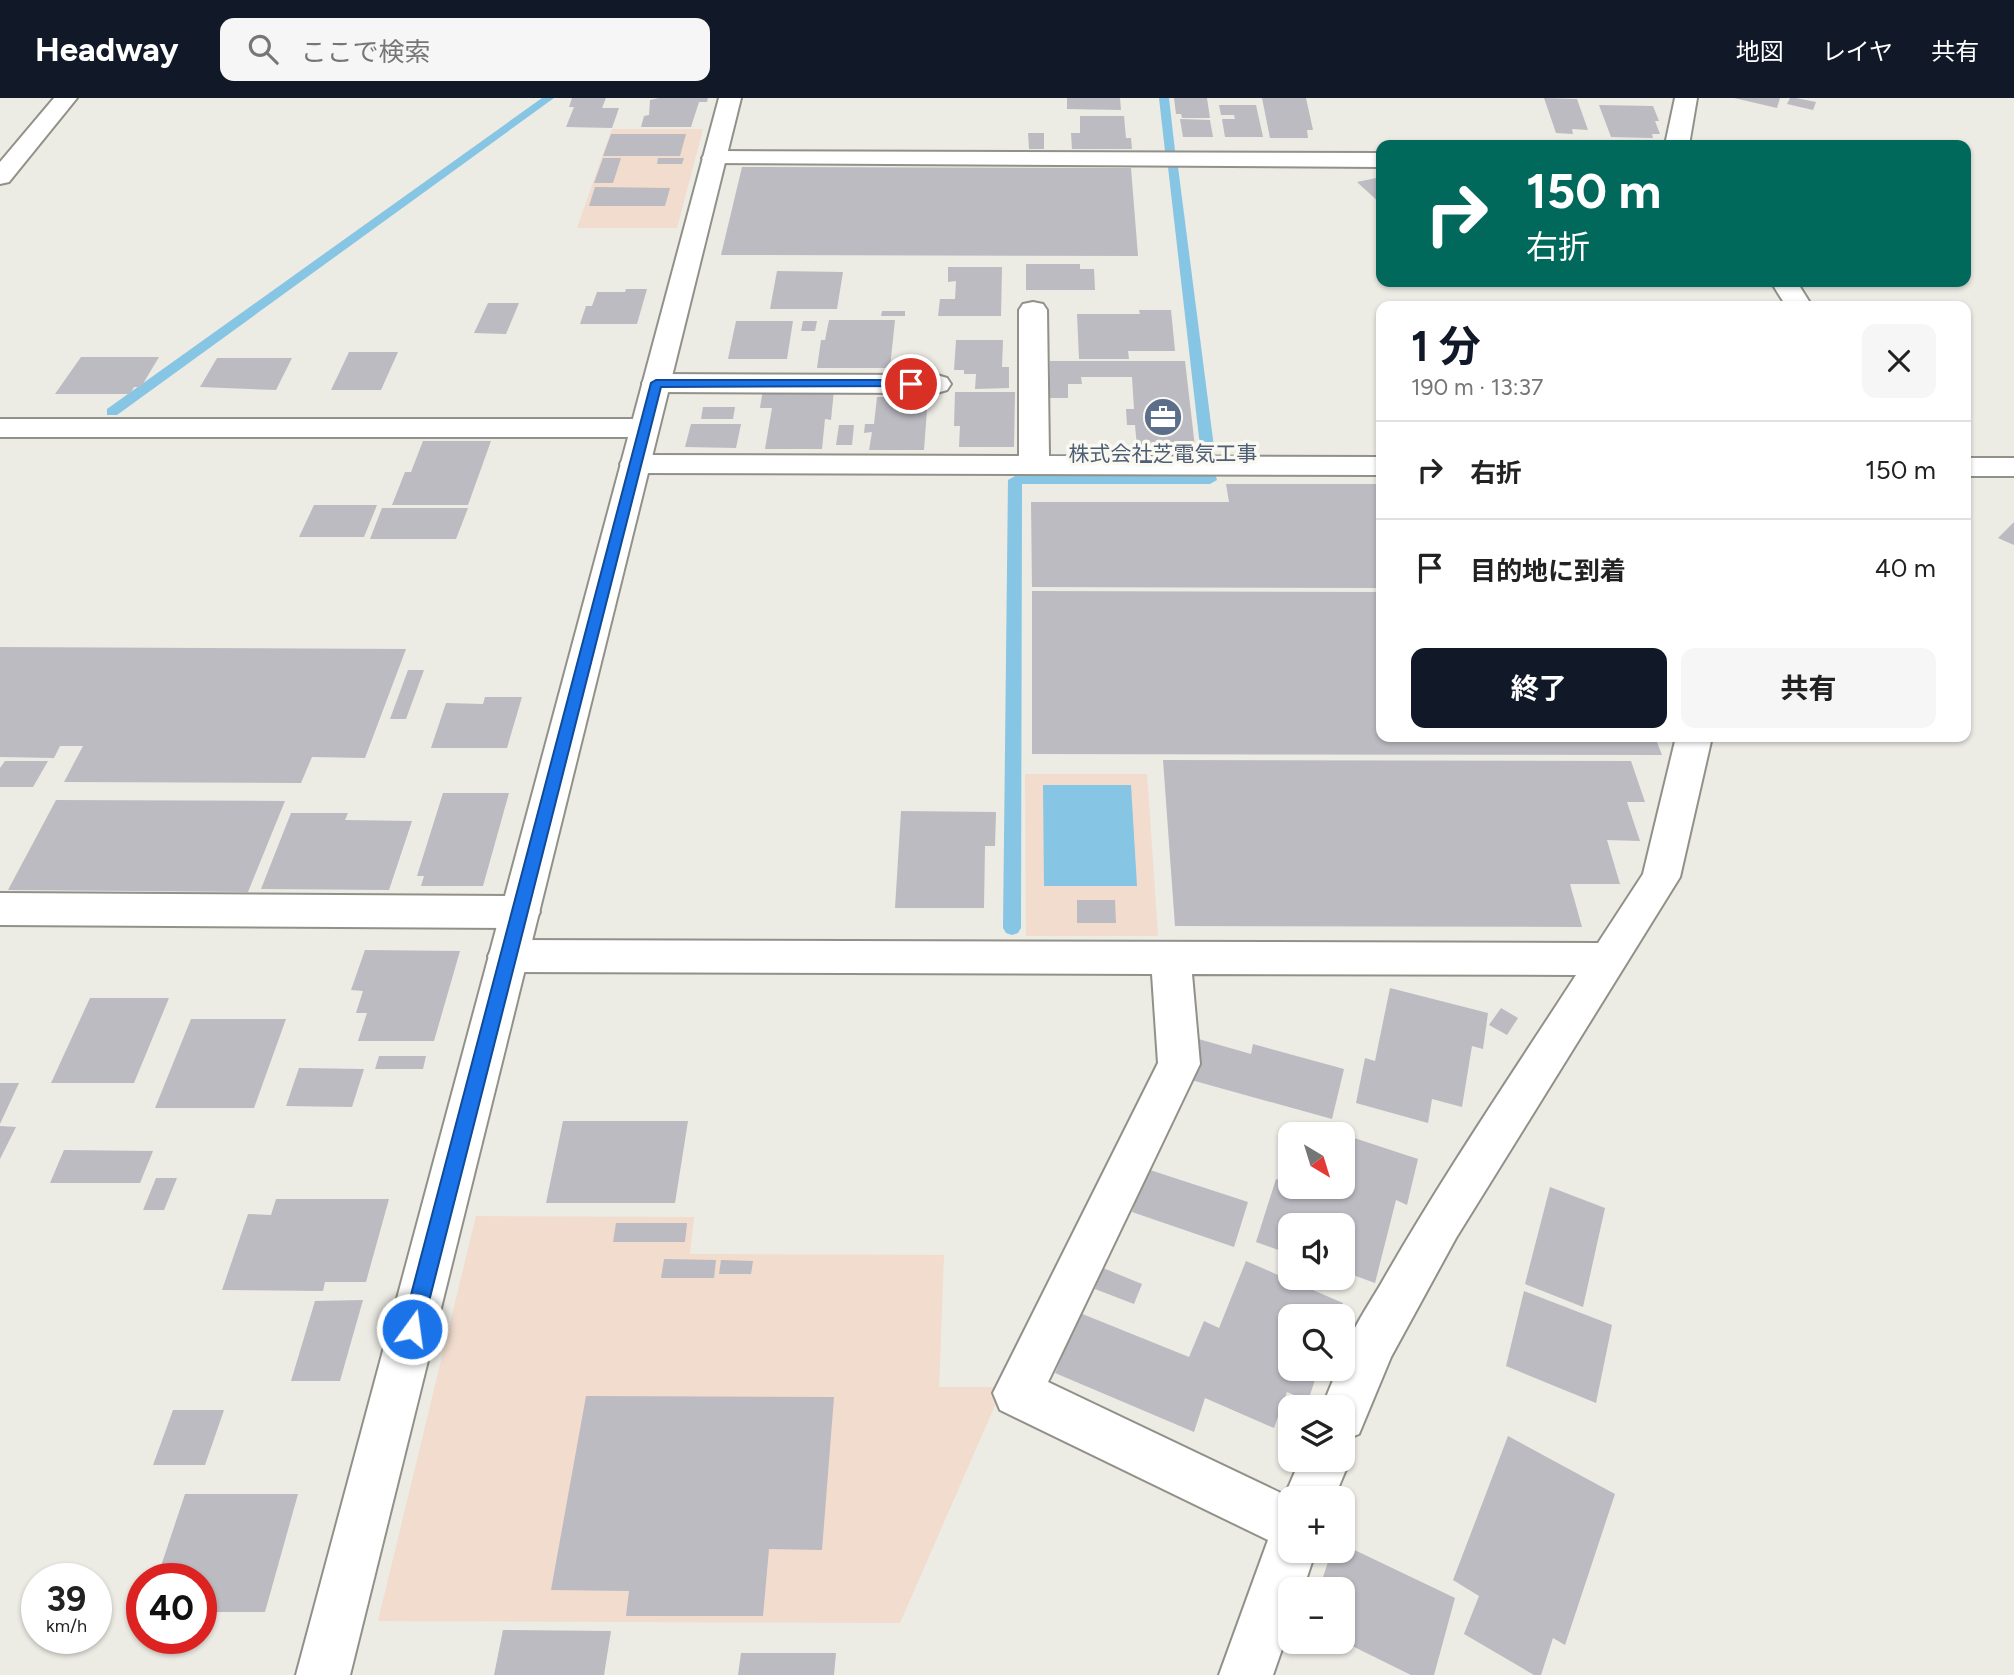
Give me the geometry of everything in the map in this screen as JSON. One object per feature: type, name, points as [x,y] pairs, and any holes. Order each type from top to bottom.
[{"type":"street","points":[[0,177],[66,98]]},
{"type":"street","points":[[323,1675],[730,98]]},
{"type":"street","points":[[1678,140],[1686,98]]},
{"type":"street","points":[[714,158],[1376,160]]},
{"type":"street","points":[[1033,310],[1034,465]]},
{"type":"street","points":[[656,383],[937,384]]},
{"type":"street","points":[[0,428],[640,446],[1034,465],[1376,466]]},
{"type":"street","points":[[1971,467],[2014,467]]},
{"type":"street","points":[[1351,1395],[1374,1342],[1440,1223],[1661,877],[1693,742]]},
{"type":"street","points":[[0,909],[520,912]]},
{"type":"street","points":[[508,956],[1609,959]]},
{"type":"street","points":[[1171,957],[1179,1064],[1017,1393],[1278,1518]]},
{"type":"street","points":[[1246,1675],[1285,1563]]},
{"type":"shaded area","points":[[612,129],[703,129],[677,228],[577,228]]},
{"type":"shaded area","points":[[1025,774],[1147,774],[1158,936],[1026,936]]},
{"type":"shaded area","points":[[476,1216],[694,1217],[690,1254],[944,1255],[939,1387],[1003,1387],[900,1623],[378,1621]]},
{"type":"water","points":[[1043,785],[1131,785],[1137,886],[1044,886]]},
{"type":"building","points":[[572,98],[606,98],[602,108],[619,108],[612,128],[566,127],[574,107],[569,107]]},
{"type":"building","points":[[708,98],[707,102],[699,102],[691,127],[641,127],[644,116],[649,115],[650,100]]},
{"type":"building","points":[[1067,98],[1120,98],[1121,110],[1067,109]]},
{"type":"building","points":[[1174,98],[1207,98],[1210,118],[1182,118],[1181,114],[1176,114]]},
{"type":"building","points":[[1262,98],[1306,98],[1313,130],[1307,130],[1308,138],[1270,138]]},
{"type":"building","points":[[1544,98],[1577,99],[1588,130],[1572,129],[1573,134],[1556,133]]},
{"type":"building","points":[[1734,98],[1780,98],[1777,108]]},
{"type":"building","points":[[1790,98],[1816,102],[1813,110],[1787,104]]},
{"type":"building","points":[[1219,105],[1256,105],[1263,137],[1225,137],[1222,119],[1235,119],[1234,115],[1221,115]]},
{"type":"building","points":[[1599,105],[1653,106],[1659,121],[1655,121],[1660,134],[1652,134],[1653,138],[1611,137]]},
{"type":"building","points":[[1080,116],[1124,116],[1126,138],[1131,138],[1132,149],[1072,149],[1071,133],[1080,133]]},
{"type":"building","points":[[1180,119],[1210,120],[1213,137],[1183,137]]},
{"type":"building","points":[[1028,133],[1044,133],[1044,149],[1029,149]]},
{"type":"building","points":[[611,134],[686,134],[680,156],[603,156]]},
{"type":"building","points":[[603,158],[621,158],[613,183],[594,183]]},
{"type":"building","points":[[658,158],[684,158],[682,164],[657,164]]},
{"type":"building","points":[[742,167],[1131,168],[1138,256],[721,255]]},
{"type":"building","points":[[1376,178],[1376,199],[1357,182]]},
{"type":"building","points":[[595,187],[670,188],[665,206],[589,206]]},
{"type":"building","points":[[1026,264],[1080,264],[1080,269],[1094,269],[1095,290],[1026,290]]},
{"type":"building","points":[[948,267],[1002,267],[1001,316],[938,316],[940,299],[955,299],[956,281],[948,282]]},
{"type":"building","points":[[777,271],[843,272],[837,309],[770,309]]},
{"type":"building","points":[[626,289],[647,289],[637,324],[580,324],[586,306],[592,306],[597,292],[625,292]]},
{"type":"building","points":[[488,303],[519,303],[506,334],[474,333]]},
{"type":"building","points":[[1139,310],[1171,310],[1175,351],[1128,351],[1129,359],[1079,359],[1077,314],[1140,314]]},
{"type":"building","points":[[882,311],[905,311],[905,316],[881,316]]},
{"type":"building","points":[[829,320],[895,320],[890,368],[817,368],[821,340],[825,340]]},
{"type":"building","points":[[736,321],[793,321],[787,359],[728,359]]},
{"type":"building","points":[[803,321],[817,321],[815,331],[801,331]]},
{"type":"building","points":[[956,340],[1003,340],[1002,367],[1009,367],[1009,388],[975,389],[976,374],[964,374],[964,370],[954,370]]},
{"type":"building","points":[[349,352],[398,352],[381,390],[331,390]]},
{"type":"building","points":[[81,357],[159,357],[141,387],[134,387],[130,394],[55,394]]},
{"type":"building","points":[[217,358],[292,358],[276,390],[200,387]]},
{"type":"building","points":[[1050,361],[1185,361],[1195,447],[1137,447],[1135,425],[1127,425],[1126,409],[1134,409],[1132,377],[1081,377],[1082,384],[1068,384],[1068,398],[1050,398]]},
{"type":"building","points":[[763,389],[834,390],[831,420],[825,419],[822,449],[765,449],[772,408],[760,408]]},
{"type":"building","points":[[955,392],[1015,392],[1014,447],[959,447],[960,426],[954,426]]},
{"type":"building","points":[[877,397],[928,397],[924,450],[869,450],[872,432],[864,433],[865,424],[874,424]]},
{"type":"building","points":[[703,407],[735,407],[733,419],[701,419]]},
{"type":"building","points":[[691,424],[741,424],[736,448],[685,447]]},
{"type":"building","points":[[839,425],[854,425],[852,445],[836,445]]},
{"type":"building","points":[[423,441],[491,441],[468,505],[392,505],[405,472],[411,472]]},
{"type":"building","points":[[1226,484],[1376,484],[1376,588],[1032,587],[1031,502],[1229,502]]},
{"type":"building","points":[[314,505],[377,505],[364,537],[299,537]]},
{"type":"building","points":[[382,508],[468,508],[456,539],[370,539]]},
{"type":"building","points":[[2014,522],[2014,545],[1998,538]]},
{"type":"building","points":[[1032,591],[1376,592],[1376,742],[1657,742],[1662,755],[1032,754]]},
{"type":"building","points":[[0,647],[406,649],[365,758],[312,757],[301,783],[64,782],[83,746],[60,746],[54,758],[0,757]]},
{"type":"building","points":[[408,670],[424,670],[406,719],[390,719]]},
{"type":"building","points":[[485,697],[522,697],[507,748],[431,748],[446,703],[483,704]]},
{"type":"building","points":[[1163,760],[1631,761],[1645,802],[1627,802],[1640,841],[1607,840],[1620,884],[1570,884],[1582,927],[1175,926]]},
{"type":"building","points":[[5,761],[48,761],[33,787],[0,787],[0,768]]},
{"type":"building","points":[[443,793],[509,793],[483,886],[421,886],[424,876],[417,876]]},
{"type":"building","points":[[56,800],[285,801],[248,892],[8,890]]},
{"type":"building","points":[[901,811],[996,812],[995,846],[985,846],[984,908],[895,908]]},
{"type":"building","points":[[291,813],[348,813],[345,820],[412,821],[389,890],[261,889]]},
{"type":"building","points":[[1077,900],[1115,900],[1116,923],[1077,923]]},
{"type":"building","points":[[365,950],[460,951],[434,1041],[358,1041],[367,1013],[356,1013],[363,991],[351,990]]},
{"type":"building","points":[[1390,988],[1488,1013],[1483,1049],[1472,1046],[1462,1107],[1432,1099],[1428,1123],[1356,1103],[1365,1058],[1375,1061]]},
{"type":"building","points":[[90,998],[169,998],[134,1083],[51,1083]]},
{"type":"building","points":[[1501,1008],[1518,1018],[1507,1035],[1489,1025]]},
{"type":"building","points":[[191,1019],[286,1019],[254,1108],[155,1108]]},
{"type":"building","points":[[1195,1038],[1251,1054],[1253,1044],[1344,1069],[1332,1119],[1184,1078]]},
{"type":"building","points":[[379,1056],[426,1056],[423,1069],[375,1069]]},
{"type":"building","points":[[299,1068],[364,1069],[352,1107],[286,1106]]},
{"type":"building","points":[[0,1083],[19,1083],[0,1124]]},
{"type":"building","points":[[563,1121],[688,1121],[675,1203],[546,1203]]},
{"type":"building","points":[[0,1126],[16,1127],[0,1159]]},
{"type":"building","points":[[1355,1138],[1418,1159],[1407,1205],[1396,1200],[1375,1283],[1355,1276],[1355,1213],[1278,1213],[1278,1250],[1256,1242],[1276,1179],[1278,1199],[1355,1199]]},
{"type":"building","points":[[64,1150],[153,1151],[140,1183],[50,1183]]},
{"type":"building","points":[[1147,1169],[1248,1202],[1234,1247],[1132,1212]]},
{"type":"building","points":[[156,1178],[177,1178],[164,1210],[143,1210]]},
{"type":"building","points":[[1550,1187],[1605,1208],[1583,1307],[1525,1284]]},
{"type":"building","points":[[276,1199],[389,1199],[366,1282],[325,1282],[323,1291],[222,1290],[248,1214],[271,1215]]},
{"type":"building","points":[[616,1223],[687,1223],[685,1242],[613,1242]]},
{"type":"building","points":[[664,1259],[716,1260],[714,1278],[661,1278]]},
{"type":"building","points":[[721,1260],[753,1261],[751,1274],[719,1274]]},
{"type":"building","points":[[1246,1261],[1278,1275],[1278,1290],[1313,1290],[1343,1303],[1278,1304],[1278,1381],[1315,1381],[1310,1395],[1287,1392],[1286,1395],[1278,1395],[1278,1417],[1274,1428],[1205,1398],[1194,1432],[1055,1373],[1080,1313],[1189,1357],[1204,1321],[1219,1328]]},
{"type":"building","points":[[1103,1268],[1142,1284],[1134,1304],[1095,1289]]},
{"type":"building","points":[[1524,1291],[1612,1325],[1596,1403],[1506,1366]]},
{"type":"building","points":[[363,1300],[340,1381],[291,1381],[315,1301]]},
{"type":"building","points":[[586,1396],[834,1397],[822,1550],[769,1549],[763,1616],[626,1616],[629,1591],[551,1590]]},
{"type":"building","points":[[173,1410],[224,1410],[205,1465],[153,1465]]},
{"type":"building","points":[[1508,1436],[1615,1494],[1565,1645],[1553,1638],[1541,1675],[1534,1675],[1464,1634],[1479,1596],[1453,1580]]},
{"type":"building","points":[[185,1494],[298,1494],[265,1612],[217,1612],[217,1563],[162,1563]]},
{"type":"building","points":[[1355,1550],[1455,1598],[1434,1675],[1411,1675],[1355,1647],[1355,1577],[1323,1577],[1328,1563],[1355,1563]]},
{"type":"building","points":[[503,1630],[611,1631],[604,1675],[494,1675]]},
{"type":"building","points":[[741,1653],[836,1653],[834,1675],[738,1675]]},
{"type":"waterway","points":[[112,412],[549,98]]},
{"type":"waterway","points":[[1164,98],[1170,151]]},
{"type":"waterway","points":[[1173,167],[1208,455]]},
{"type":"waterway","points":[[1012,928],[1015,480],[1210,480],[1210,476]]},
{"type":"place","name":"株式会社芝電気工事","points":[[1163,417]]},
{"type":"route","points":[[412,1329],[656,383],[911,384]]}]
